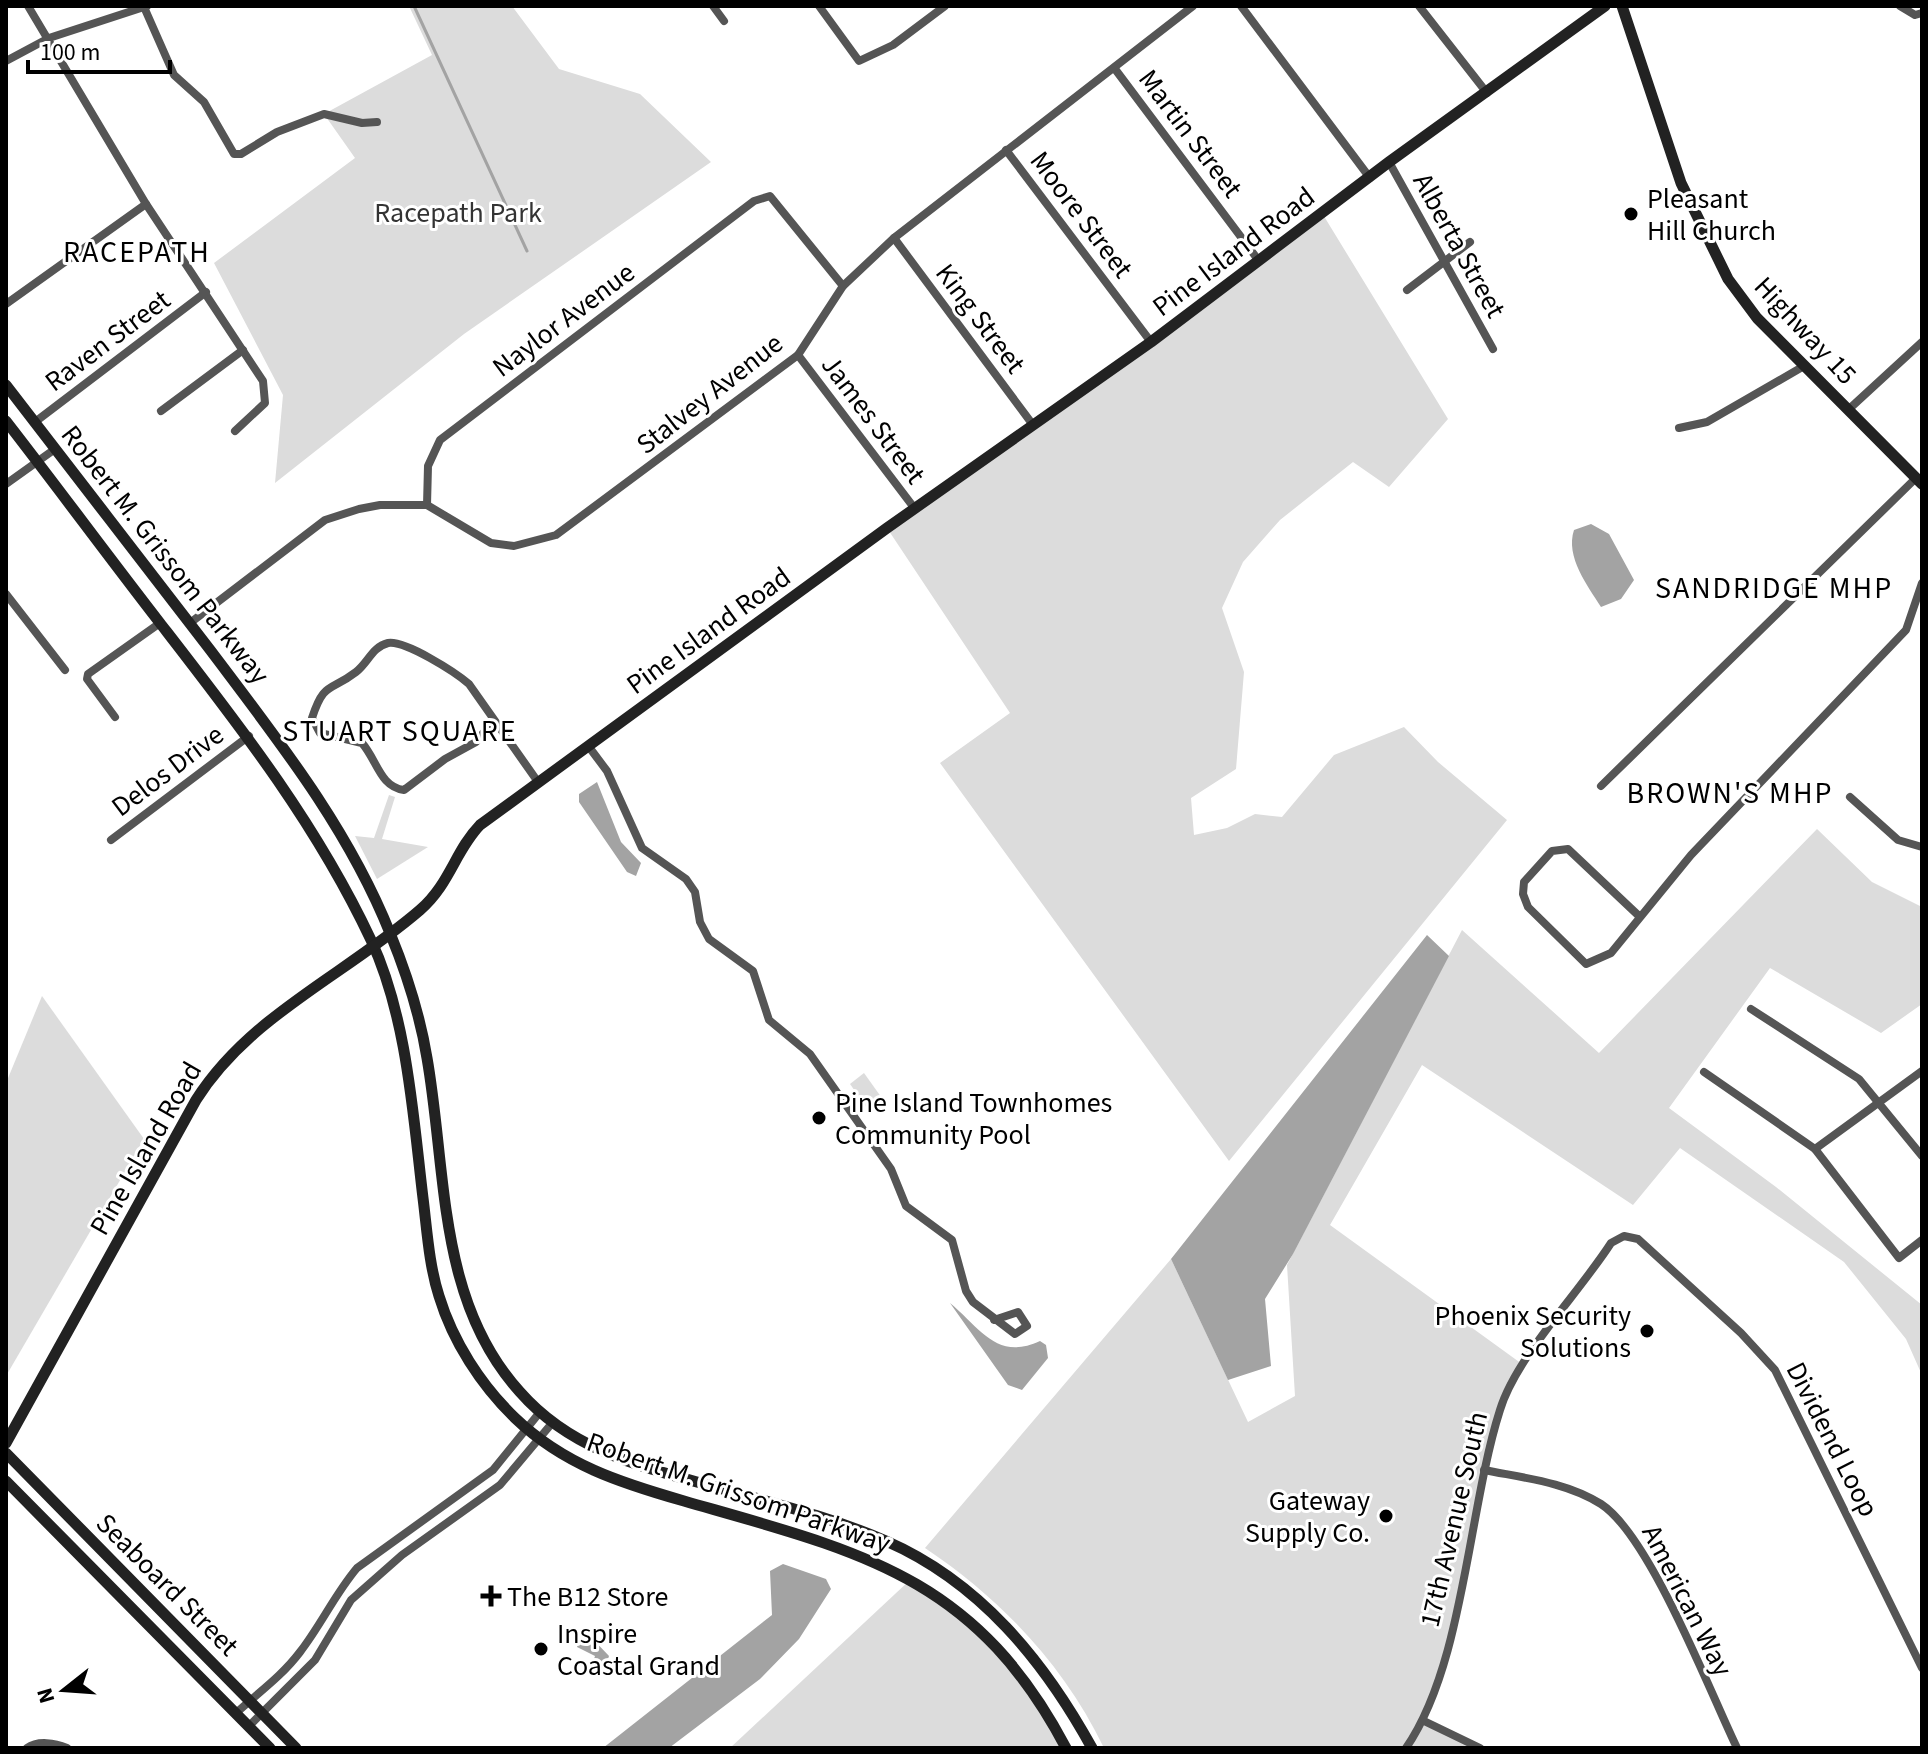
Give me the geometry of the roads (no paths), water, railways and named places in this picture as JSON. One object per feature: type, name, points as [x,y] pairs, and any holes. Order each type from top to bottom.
[{"type":"main road","name":"Pine Island Road","points":[[6,1443],[196,1100],[226,1058],[257,1029],[374,946],[435,896],[474,831],[915,509],[1151,342],[1389,162],[1605,6]]},
{"type":"main road","name":"Highway 15","points":[[1622,6],[1681,183],[1714,255],[1757,318],[1919,481]]},
{"type":"main road","name":"Robert M. Grissom Parkway","points":[[6,385],[309,782],[343,837],[390,934],[427,1056],[455,1266],[465,1301],[494,1359],[540,1412],[577,1441],[634,1465],[820,1517],[889,1542],[931,1566],[972,1595],[1028,1649],[1064,1698],[1092,1748]]},
{"type":"main road","name":"Robert M. Grissom Parkway","points":[[6,421],[249,736],[333,865],[374,946],[401,1037],[438,1295],[462,1351],[493,1395],[540,1440],[608,1479],[782,1529],[882,1563],[912,1579],[954,1608],[998,1648],[1025,1680],[1066,1748]]},
{"type":"main road","points":[[287,791],[298,792],[309,782]]},
{"type":"main road","name":"Seaboard Street","points":[[6,1453],[296,1748]]},
{"type":"main road","name":"Seaboard Street","points":[[6,1481],[270,1748]]},
{"type":"street","points":[[28,6],[146,204],[263,381],[265,403],[235,431]]},
{"type":"street","points":[[713,6],[724,21]]},
{"type":"street","points":[[819,6],[859,61],[893,45],[945,6]]},
{"type":"street","name":"Stalvey Avenue","points":[[427,505],[491,543],[514,546],[556,535],[798,355],[843,286],[894,238],[1193,6]]},
{"type":"street","points":[[1241,6],[1370,178]]},
{"type":"street","points":[[1419,6],[1487,93]]},
{"type":"street","points":[[1900,6],[1915,15],[1922,13]]},
{"type":"street","points":[[6,61],[49,38],[146,7],[174,75],[204,102],[234,154],[241,154],[277,132],[324,114],[362,123],[377,122]]},
{"type":"street","name":"Martin Street","points":[[1115,69],[1259,261]]},
{"type":"street","name":"Moore Street","points":[[1006,150],[1151,342]]},
{"type":"street","name":"Alberta Street","points":[[1389,162],[1493,349]]},
{"type":"street","name":"Naylor Avenue","points":[[427,505],[428,466],[440,440],[754,201],[770,196],[843,286]]},
{"type":"street","points":[[6,304],[146,204]]},
{"type":"street","name":"King Street","points":[[894,238],[1033,425]]},
{"type":"street","points":[[1407,290],[1470,242]]},
{"type":"street","name":"Raven Street","points":[[35,422],[206,292]]},
{"type":"street","points":[[1848,410],[1922,342]]},
{"type":"street","points":[[161,411],[243,350]]},
{"type":"street","name":"James Street","points":[[798,355],[915,509]]},
{"type":"street","points":[[1679,428],[1707,422],[1804,366]]},
{"type":"street","points":[[6,484],[55,449]]},
{"type":"street","points":[[1601,786],[1919,481]]},
{"type":"street","points":[[190,623],[325,520],[380,505],[427,505]]},
{"type":"street","points":[[1639,916],[1568,849],[1552,851],[1524,882],[1523,894],[1528,907],[1586,964],[1611,953],[1691,855],[1906,630],[1922,583]]},
{"type":"street","points":[[6,594],[65,670]]},
{"type":"street","points":[[115,717],[87,679],[88,674],[160,623]]},
{"type":"street","points":[[493,721],[476,742],[445,759],[404,790],[394,789],[385,782],[362,743],[320,733],[312,718],[318,700],[329,686],[352,675],[375,649],[388,643],[398,644],[454,671],[469,684],[538,782]]},
{"type":"street","name":"Delos Drive","points":[[111,840],[249,736]]},
{"type":"street","points":[[589,747],[607,771],[642,848],[681,874],[691,886],[709,939],[753,971],[769,1020],[810,1054],[891,1169],[901,1200],[952,1240],[966,1291],[994,1320]]},
{"type":"street","points":[[1850,797],[1898,840],[1922,847]]},
{"type":"street","points":[[1751,1009],[1859,1079],[1922,1156]]},
{"type":"street","points":[[1815,1149],[1922,1071]]},
{"type":"street","points":[[1704,1072],[1815,1149],[1899,1258],[1922,1240]]},
{"type":"street","name":"17th Avenue South","points":[[1406,1748],[1424,1721],[1451,1632],[1500,1407],[1522,1364],[1589,1277],[1611,1243],[1624,1236]]},
{"type":"street","name":"Dividend Loop","points":[[1624,1236],[1638,1239],[1741,1333],[1775,1370],[1922,1668]]},
{"type":"street","points":[[236,1713],[302,1650],[340,1588],[357,1568],[493,1470],[540,1412]]},
{"type":"street","points":[[249,1726],[315,1660],[351,1600],[402,1555],[500,1485],[553,1422]]},
{"type":"street","name":"American Way","points":[[1484,1470],[1568,1488],[1617,1517],[1646,1558],[1737,1748]]},
{"type":"street","points":[[450,1499],[462,1512]]},
{"type":"street","points":[[1424,1721],[1480,1748]]},
{"type":"street","points":[[27,1748],[33,1744],[52,1743],[67,1748]]},
{"type":"waterway","points":[[414,6],[527,251]]},
{"type":"place","name":"Pleasant Hill Church","points":[[1631,214]]},
{"type":"place","name":"Pine Island Townhomes Community Pool","points":[[819,1118]]},
{"type":"place","name":"Phoenix Security Solutions","points":[[1647,1331]]},
{"type":"place","name":"Gateway Supply Co.","points":[[1386,1516]]},
{"type":"place","name":"The B12 Store","points":[[491,1596]]},
{"type":"place","name":"Inspire Coastal Grand","points":[[541,1649]]},
{"type":"district","name":"RACEPATH","points":[[137,252]]},
{"type":"district","name":"SANDRIDGE MHP","points":[[1774,588]]},
{"type":"district","name":"STUART SQUARE","points":[[400,731]]},
{"type":"district","name":"BROWN'S MHP","points":[[1730,793]]},
{"type":"park label","name":"Racepath Park","points":[[458,212]]}]
